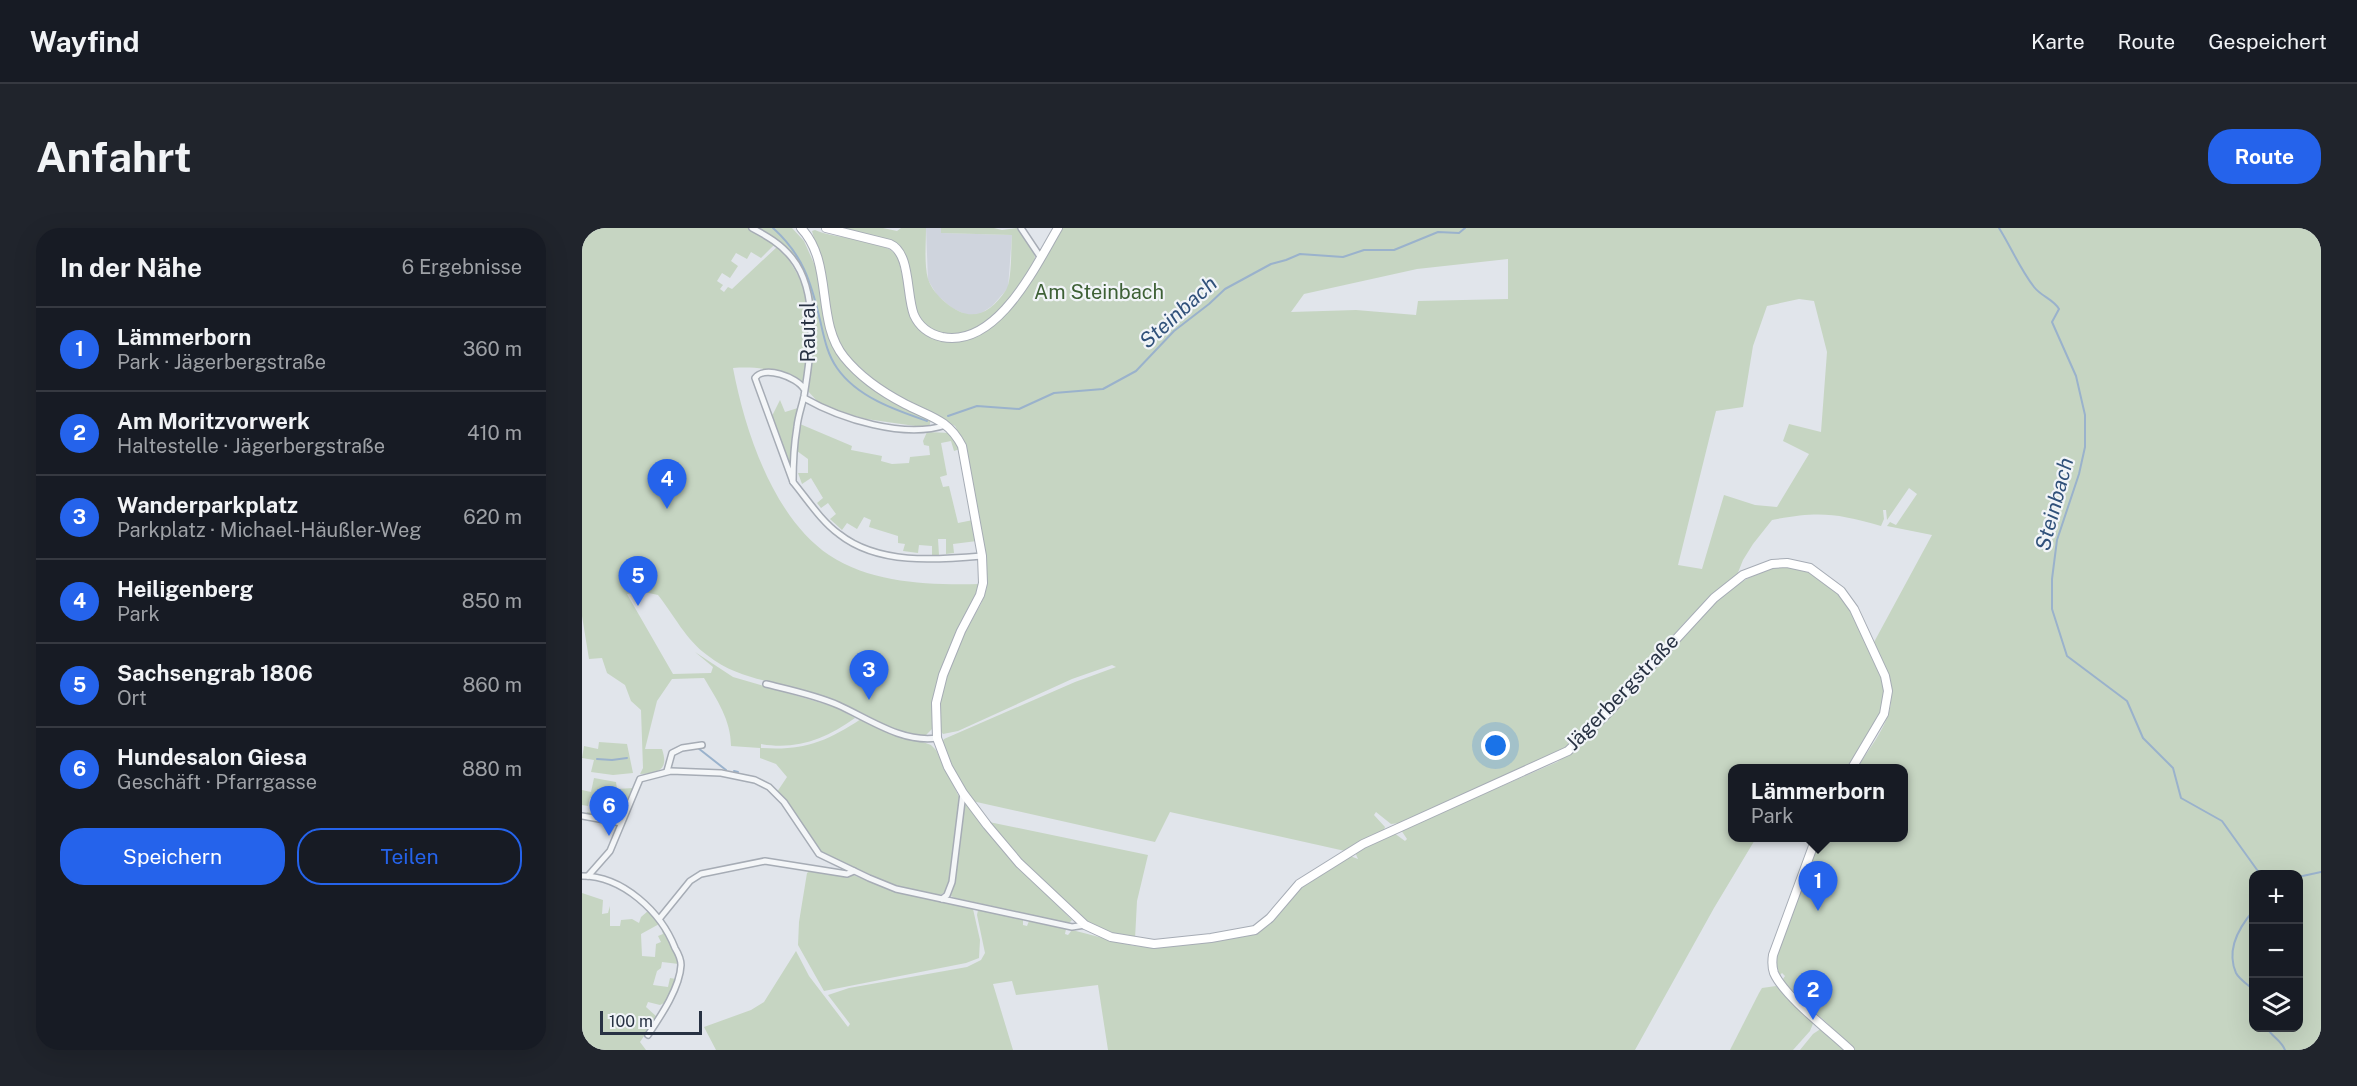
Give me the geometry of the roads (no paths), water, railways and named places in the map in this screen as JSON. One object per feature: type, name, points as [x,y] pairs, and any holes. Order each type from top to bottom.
[{"type":"street","name":"Rautal","points":[[752,228],[772,239],[794,260],[809,294],[810,354],[804,398],[796,430],[794,482]]},
{"type":"street","points":[[801,228],[814,250],[836,345],[843,356],[860,374],[884,392],[946,424]]},
{"type":"street","points":[[826,228],[890,244],[897,248],[902,256],[915,318],[925,330],[948,338],[969,336],[990,324],[1012,300],[1041,258],[1058,228]]},
{"type":"street","points":[[1021,228],[1041,258]]},
{"type":"street","points":[[804,389],[793,377],[762,372],[755,378],[794,482],[839,534],[862,547],[893,556],[912,558],[982,556]]},
{"type":"street","points":[[804,398],[840,414],[885,426],[929,430],[946,424]]},
{"type":"street","name":"Jägerbergstraße","points":[[946,424],[956,433],[962,446],[982,556],[983,584],[943,675],[936,703],[937,738],[948,767],[963,793],[1019,863],[1085,925],[1111,937],[1154,944],[1211,938],[1255,930],[1270,918],[1299,884],[1362,844],[1568,751],[1607,714],[1714,598],[1743,575],[1772,564],[1787,563],[1810,568],[1841,591],[1854,609],[1885,676],[1888,691],[1884,714],[1854,764]]},
{"type":"street","points":[[766,684],[837,705],[902,735],[923,740],[937,738]]},
{"type":"street","points":[[667,771],[672,753],[682,748],[702,745]]},
{"type":"street","name":"Jägerbergstraße","points":[[621,823],[640,779],[667,771],[732,774],[770,787],[784,802],[819,854],[896,889],[1072,927],[1085,925]]},
{"type":"street","points":[[942,899],[947,895],[952,882],[963,793]]},
{"type":"street","points":[[582,816],[621,823],[610,851],[585,876],[622,887],[660,918],[681,965],[667,1005],[648,1035]]},
{"type":"street","points":[[1814,842],[1781,932],[1772,962],[1773,971],[1799,1003],[1850,1050]]},
{"type":"street","points":[[660,918],[690,880],[700,874],[765,861],[847,874],[854,871]]},
{"type":"waterway","name":"Steinbach","points":[[773,228],[799,259],[813,293],[826,345],[837,368],[845,378],[866,395],[927,421]]},
{"type":"waterway","name":"Steinbach","points":[[948,416],[977,406],[1019,409],[1054,393],[1103,389],[1136,371],[1174,331],[1225,289],[1271,264],[1300,254],[1343,257],[1364,250],[1394,250],[1438,232],[1459,233],[1465,228]]},
{"type":"waterway","name":"Steinbach","points":[[1999,228],[2034,287],[2059,309],[2052,322],[2076,376],[2085,415],[2085,447],[2079,474],[2057,540],[2052,579],[2052,609],[2067,656],[2127,701],[2143,738],[2173,768],[2181,798],[2222,821],[2257,870]]},
{"type":"waterway","points":[[698,748],[726,770]]},
{"type":"waterway","points":[[597,759],[627,758]]},
{"type":"waterway","points":[[734,771],[738,772]]},
{"type":"waterway","name":"Steinbach","points":[[2303,876],[2321,872]]},
{"type":"waterway","points":[[2249,916],[2239,931],[2232,956],[2237,975],[2249,986]]},
{"type":"waterway","points":[[2270,1032],[2285,1050]]},
{"type":"place","name":"Heiligenberg","points":[[667,509]]},
{"type":"place","name":"Sachsengrab 1806","points":[[638,606]]},
{"type":"place","name":"Wanderparkplatz","points":[[869,700]]},
{"type":"place","name":"Hundesalon Giesa","points":[[609,836]]},
{"type":"place","name":"Lämmerborn","points":[[1818,911]]},
{"type":"place","name":"Am Moritzvorwerk","points":[[1813,1020]]},
{"type":"park label","name":"Am Steinbach","points":[[1099,292]]}]
